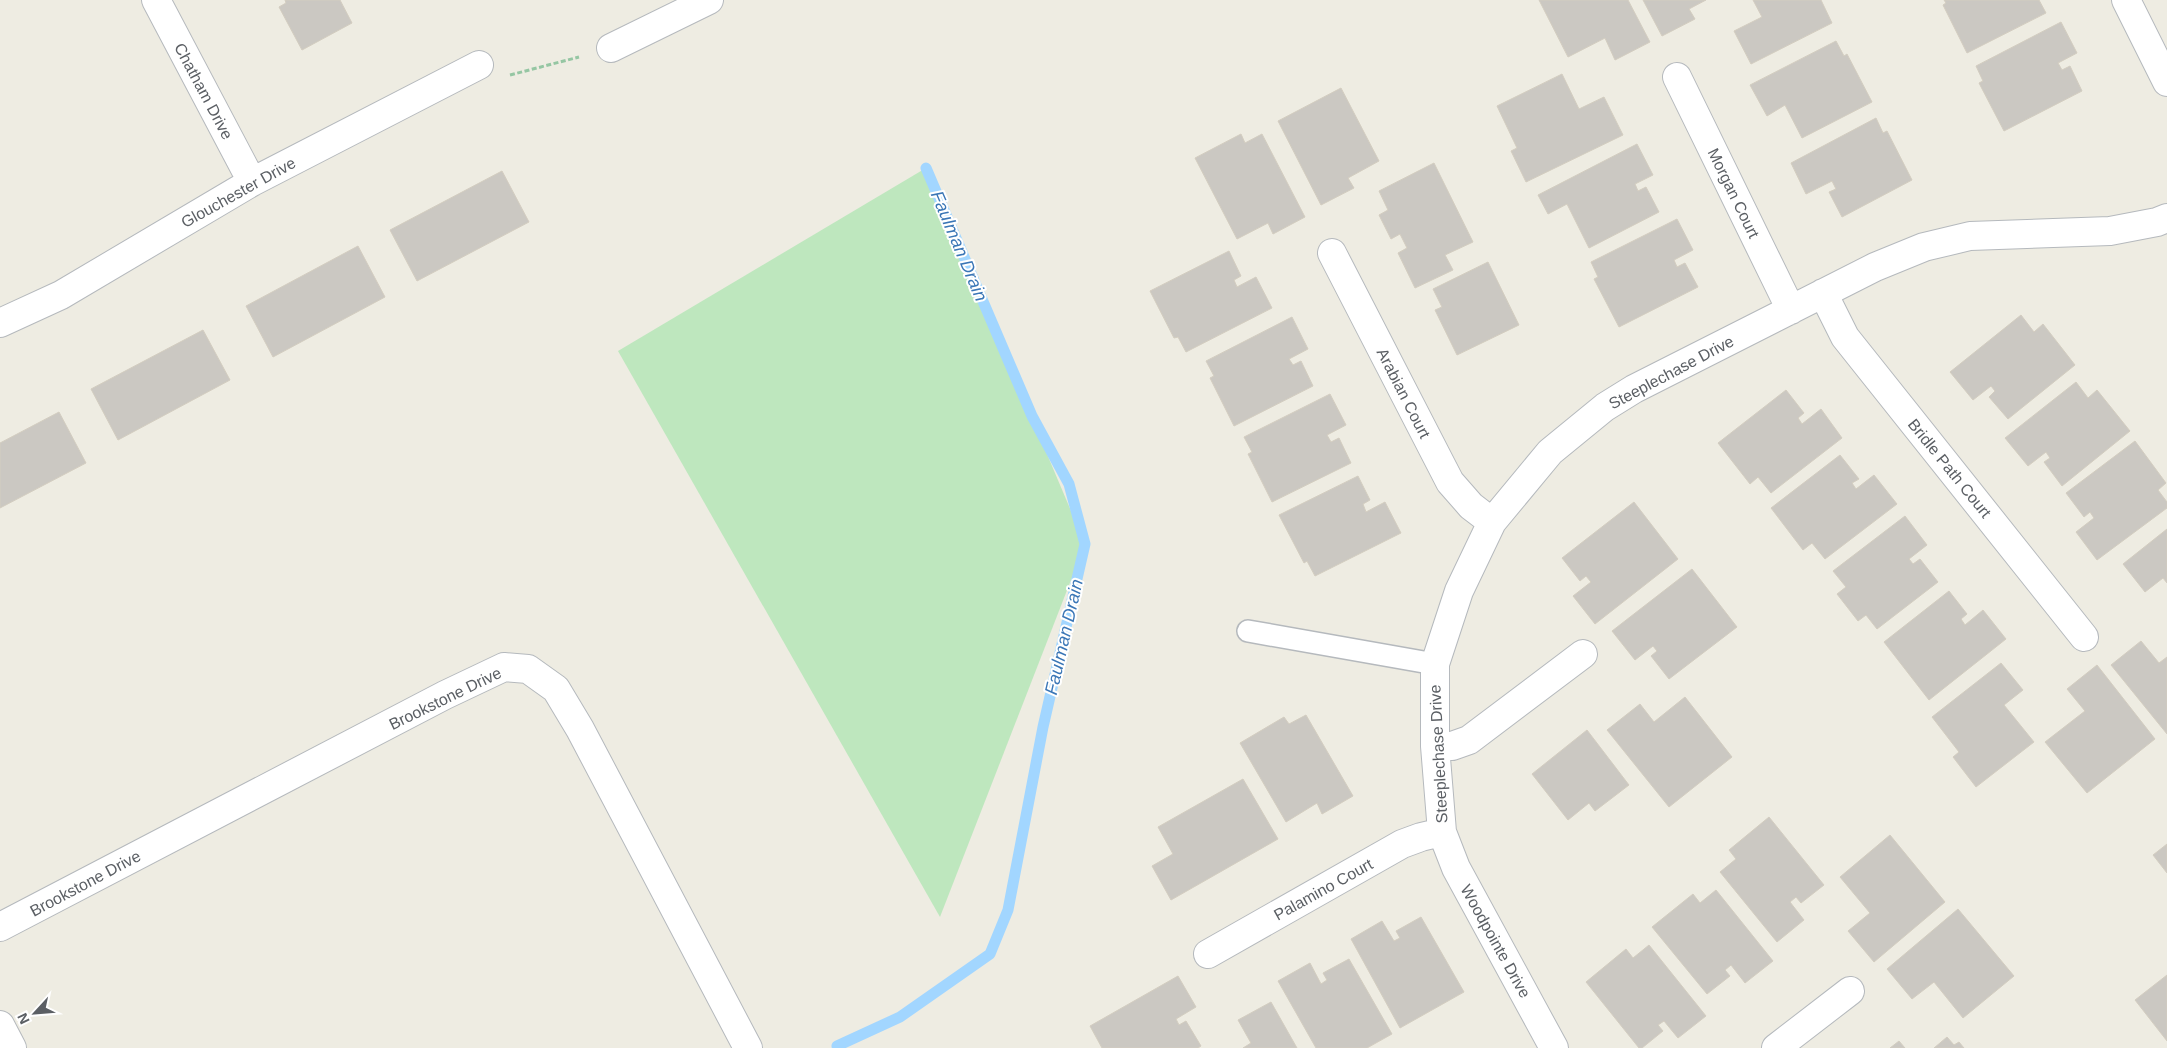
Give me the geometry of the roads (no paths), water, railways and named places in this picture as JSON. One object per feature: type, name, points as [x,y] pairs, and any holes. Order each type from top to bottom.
[{"type":"street","name":"Chatham Drive","points":[[156,0],[252,182]]},
{"type":"street","points":[[611,48],[709,0]]},
{"type":"street","points":[[2126,0],[2167,82]]},
{"type":"street","name":"Glouchester Drive","points":[[0,322],[62,295],[252,182],[479,65]]},
{"type":"street","name":"Morgan Court","points":[[1677,77],[1791,310]]},
{"type":"street","name":"Steeplechase Drive","points":[[1442,832],[1435,746],[1435,664],[1459,591],[1492,522],[1550,452],[1605,407],[1634,389],[1876,267],[1924,247],[1970,236],[2110,231],[2157,222],[2167,218]]},
{"type":"street","name":"Arabian Court","points":[[1332,253],[1450,482],[1471,506],[1492,522]]},
{"type":"street","name":"Bridle Path Court","points":[[1823,293],[1845,337],[2084,637]]},
{"type":"street","points":[[1435,746],[1452,746],[1468,740],[1583,654]]},
{"type":"street","name":"Brookstone Drive","points":[[0,927],[445,695],[504,668],[528,669],[556,689],[580,729],[748,1048]]},
{"type":"street","name":"Palamino Court","points":[[1208,954],[1402,844],[1442,832]]},
{"type":"street","name":"Woodpointe Drive","points":[[1442,832],[1456,868],[1554,1048]]},
{"type":"street","points":[[1776,1048],[1850,991]]},
{"type":"street","points":[[0,1025],[12,1048]]},
{"type":"lane","points":[[1248,632],[1435,664]]},
{"type":"waterway","name":"Faulman Drain","points":[[837,1046],[900,1017],[990,954],[1008,910],[1043,727],[1085,544],[1069,484],[1032,416],[926,168]]}]
